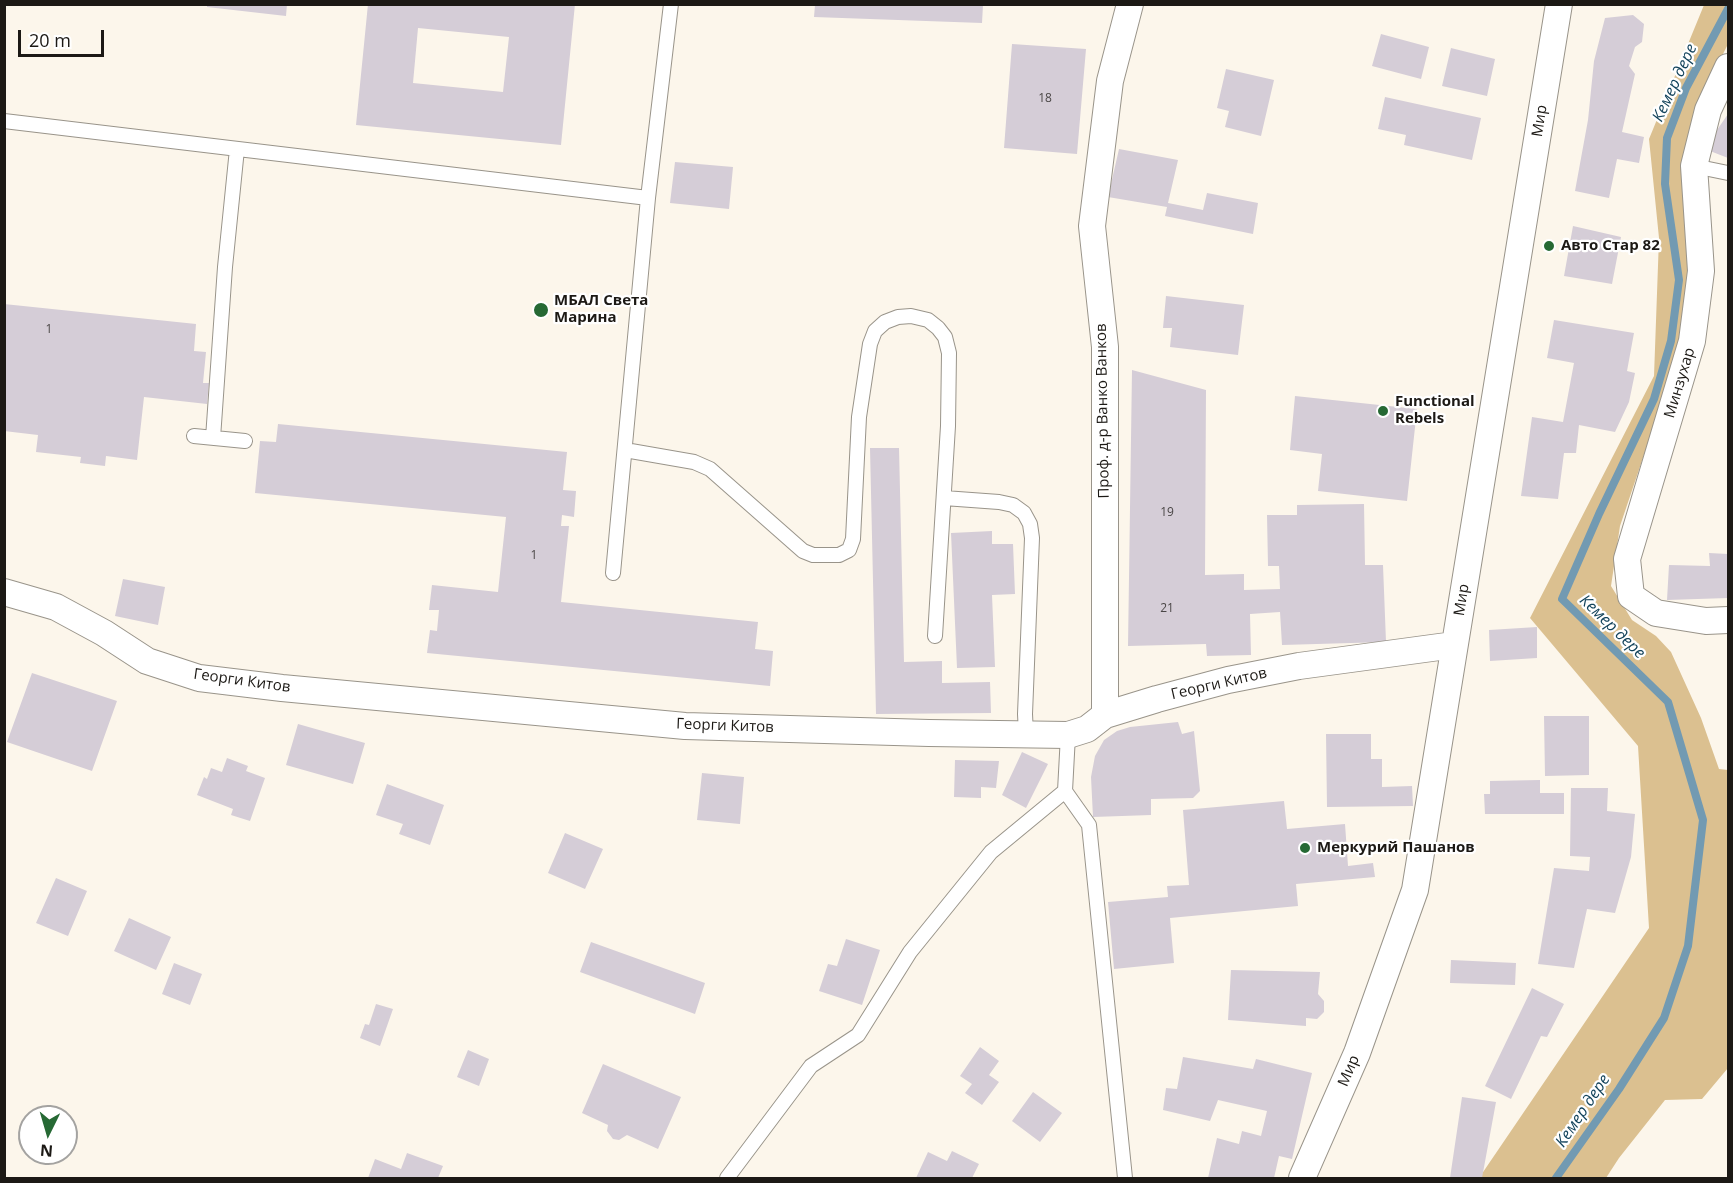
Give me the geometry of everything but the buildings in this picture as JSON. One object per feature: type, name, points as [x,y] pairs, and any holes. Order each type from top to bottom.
[{"type":"street","name":"Проф. д-р Ванко Ванков","points":[[1105,715],[1105,346],[1092,226],[1110,81],[1130,4]]},
{"type":"street","name":"Мир","points":[[1302,1179],[1357,1053],[1415,890],[1559,4]]},
{"type":"street","name":"Минзухар","points":[[1728,67],[1708,110],[1694,166],[1701,271],[1692,341],[1627,559],[1631,596],[1656,613],[1706,621],[1728,620]]},
{"type":"street","name":"Георги Китов","points":[[4,592],[56,607],[104,633],[147,661],[199,678],[685,726],[1068,735],[1087,729],[1105,715],[1228,680],[1299,666],[1454,645]]},
{"type":"lane","points":[[613,573],[648,198],[671,4]]},
{"type":"lane","points":[[4,121],[648,198]]},
{"type":"lane","points":[[213,438],[225,267],[237,149]]},
{"type":"lane","points":[[1694,166],[1728,173]]},
{"type":"lane","points":[[626,450],[694,462],[710,469],[802,551],[813,555],[839,555],[849,550],[853,539],[859,417],[870,344],[875,331],[885,322],[898,317],[911,316],[928,320],[945,337],[949,352],[948,426],[935,636]]},
{"type":"lane","points":[[194,436],[245,441]]},
{"type":"lane","points":[[944,498],[1013,505],[1024,513],[1030,525],[1032,538],[1026,734]]},
{"type":"lane","points":[[1068,735],[1065,791],[1089,825],[1125,1179]]},
{"type":"lane","points":[[728,1179],[811,1066],[858,1035],[910,952],[991,852],[1065,791]]},
{"type":"shaded area","points":[[1704,5],[1728,5],[1728,44],[1699,102],[1689,274],[1681,345],[1620,526],[1611,586],[1632,620],[1656,636],[1671,652],[1701,718],[1719,769],[1728,770],[1728,1068],[1702,1099],[1665,1100],[1606,1178],[1479,1178],[1649,928],[1638,746],[1530,618],[1654,376],[1659,238],[1649,139]]},
{"type":"waterway","name":"Кемер дере","points":[[1556,1178],[1619,1089],[1664,1018],[1688,946],[1703,820],[1668,702],[1562,599],[1599,514],[1654,399],[1671,341],[1679,280],[1665,184],[1667,138],[1686,88],[1728,9]]},
{"type":"place","name":"Авто Стар 82","points":[[1549,246]]},
{"type":"place","name":"МБАЛ Света Марина","points":[[541,310]]},
{"type":"place","name":"Functional Rebels","points":[[1383,411]]},
{"type":"place","name":"Меркурий Пашанов","points":[[1305,848]]}]
